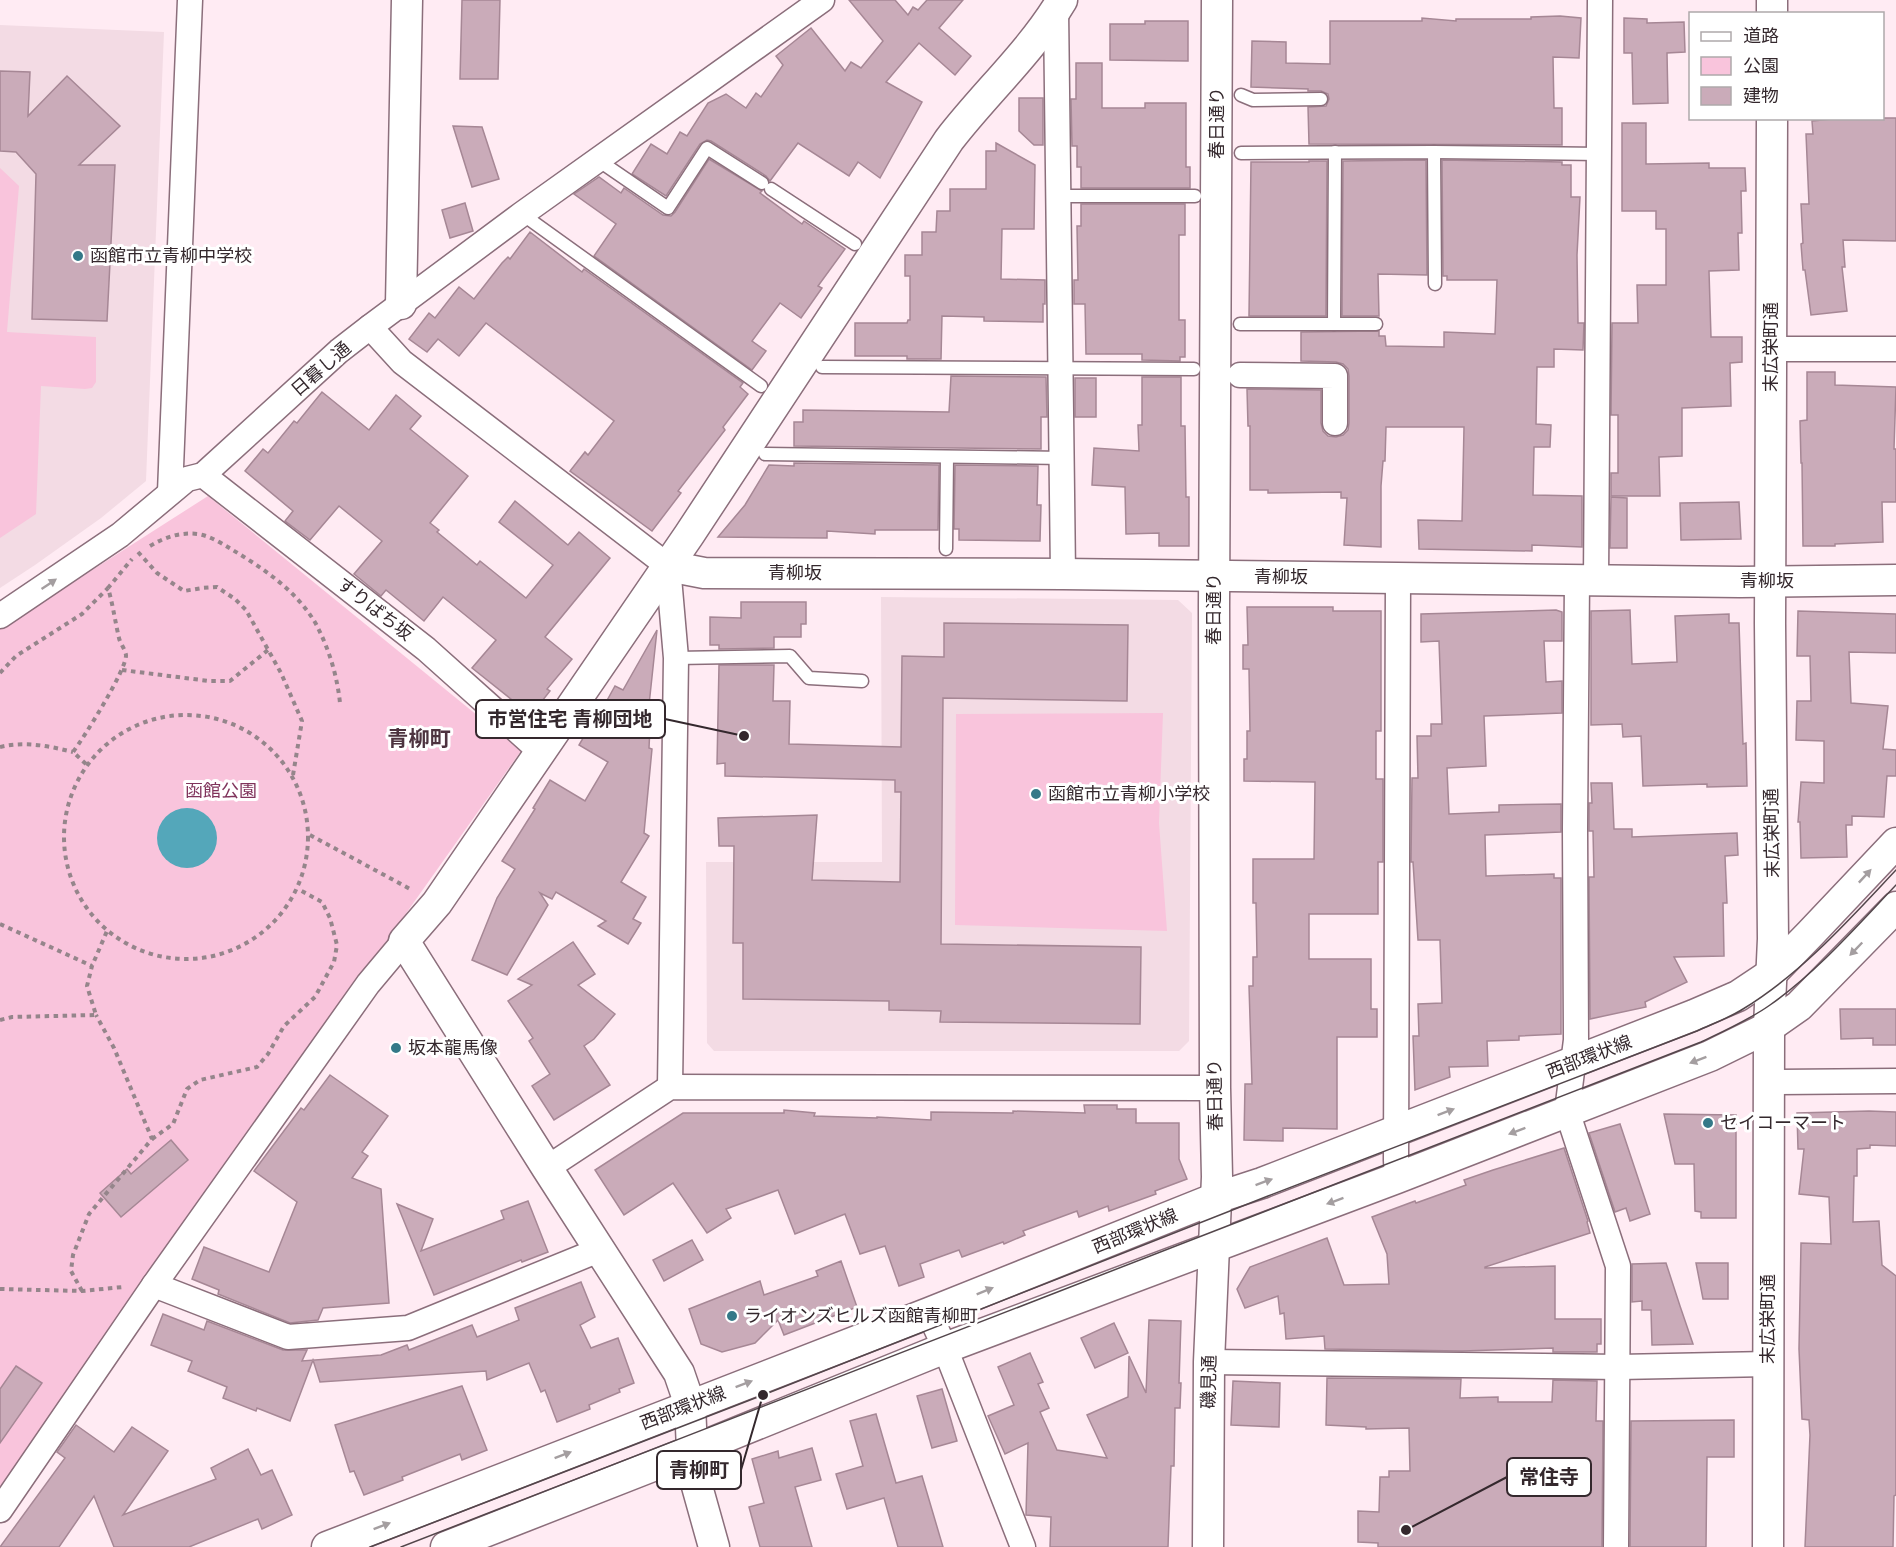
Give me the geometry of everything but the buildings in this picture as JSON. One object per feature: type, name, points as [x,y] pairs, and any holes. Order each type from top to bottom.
[{"type":"street","points":[[170,492],[190,0]]},
{"type":"street","points":[[401,304],[406,0]]},
{"type":"street","name":"春日通り","points":[[1215,1221],[1214,575],[1217,0]]},
{"type":"street","points":[[1600,0],[1600,154],[1587,581],[1575,829],[1576,1040],[1567,1111],[1618,1266],[1616,1547]]},
{"type":"street","name":"日暮し通","points":[[0,616],[120,535],[187,479],[203,475],[339,351],[810,3]]},
{"type":"street","points":[[1059,5],[1058,196],[1063,574]]},
{"type":"street","points":[[0,1510],[154,1285],[368,984],[437,903],[668,566],[949,141],[1022,55],[1059,5]]},
{"type":"street","name":"末広栄町通","points":[[1768,1547],[1769,1027],[1773,939],[1772,120]]},
{"type":"street","points":[[370,327],[402,362],[668,566],[676,658],[670,1087]]},
{"type":"street","points":[[1771,350],[1896,349]]},
{"type":"street","points":[[1240,375],[1335,376],[1335,423]]},
{"type":"street","name":"すりばち坂","points":[[203,475],[426,649],[541,752]]},
{"type":"street","name":"青柳坂","points":[[668,566],[704,573],[1214,575],[1587,581],[1896,580]]},
{"type":"street","points":[[1398,578],[1396,1131],[1398,1178]]},
{"type":"street","name":"西部環状線","points":[[446,1547],[945,1348],[1215,1221],[1262,1183],[1694,1016],[1738,996],[1771,974],[1896,843]]},
{"type":"street","name":"西部環状線","points":[[327,1547],[929,1313],[1215,1221],[1398,1178],[1710,1056],[1769,1027],[1799,1006],[1896,907]]},
{"type":"street","points":[[404,941],[679,1373],[690,1405],[693,1472],[714,1547]]},
{"type":"street","points":[[1769,1082],[1896,1081]]},
{"type":"street","points":[[547,1168],[670,1087],[1215,1088]]},
{"type":"street","name":"磯見通","points":[[1208,1547],[1209,1362],[1215,1221]]},
{"type":"street","points":[[154,1285],[288,1337],[408,1328],[599,1250]]},
{"type":"street","points":[[929,1313],[945,1348],[1023,1547]]},
{"type":"street","points":[[1209,1362],[1618,1367],[1768,1364]]},
{"type":"lane","points":[[1241,95],[1253,100],[1321,99]]},
{"type":"lane","points":[[598,160],[668,208],[707,148],[855,244]]},
{"type":"lane","points":[[1334,324],[1335,152]]},
{"type":"lane","points":[[1434,152],[1435,284]]},
{"type":"lane","points":[[1241,153],[1600,154]]},
{"type":"lane","points":[[1058,196],[1195,196]]},
{"type":"lane","points":[[522,214],[761,386]]},
{"type":"lane","points":[[1240,324],[1376,324]]},
{"type":"lane","points":[[822,368],[1194,369]]},
{"type":"lane","points":[[765,454],[1063,458]]},
{"type":"lane","points":[[946,549],[947,457]]},
{"type":"lane","points":[[676,658],[790,656],[809,678],[862,681]]},
{"type":"path","points":[[0,674],[16,656],[82,614],[138,553],[162,539],[180,534],[199,534],[213,539],[258,564],[301,604],[315,623],[333,668],[340,703]]},
{"type":"path","points":[[138,553],[158,573],[184,591],[217,587],[246,610],[281,673],[302,721],[293,776]]},
{"type":"path","points":[[73,752],[82,741],[122,670],[126,656],[119,639],[108,588]]},
{"type":"path","points":[[122,670],[209,681],[230,681],[268,650]]},
{"type":"path","points":[[193,713],[233,722],[268,744],[293,776],[305,804],[310,835],[307,862],[298,889],[277,920],[248,944],[213,957],[176,959],[139,950],[107,931],[83,903],[67,870],[63,833],[69,797],[86,764],[115,736],[152,718],[193,713]]},
{"type":"path","points":[[0,747],[12,744],[45,745],[73,752],[86,764]]},
{"type":"path","points":[[310,835],[407,887]]},
{"type":"path","points":[[82,1290],[71,1271],[73,1255],[88,1214],[152,1139],[173,1124],[187,1089],[200,1080],[257,1068],[284,1026],[315,997],[334,962],[337,945],[330,918],[322,902],[298,889]]},
{"type":"path","points":[[0,924],[92,966]]},
{"type":"path","points":[[107,931],[92,966],[87,986],[96,1015],[114,1048],[152,1139]]},
{"type":"path","points":[[0,1020],[12,1017],[96,1015]]},
{"type":"path","points":[[0,1289],[82,1290],[154,1285]]},
{"type":"shaded area","name":"函館市立青柳中学校","points":[[0,25],[164,32],[146,481],[101,518],[0,588]]},
{"type":"shaded area","name":"函館市立青柳小学校","points":[[881,597],[1178,600],[1192,613],[1189,1041],[1179,1051],[714,1051],[707,1043],[706,862],[882,862]]},
{"type":"green space","points":[[0,168],[19,186],[7,332],[96,337],[96,382],[92,388],[85,389],[41,386],[36,514],[0,538]]},
{"type":"green space","name":"函館公園","points":[[208,496],[521,751],[0,1487],[0,629]]},
{"type":"green space","points":[[1163,713],[1159,823],[1167,931],[955,925],[956,714]]},
{"type":"water","points":[[181,808],[193,808],[209,816],[215,826],[217,838],[215,850],[209,860],[193,868],[181,868],[165,860],[157,844],[157,832],[165,816]]},
{"type":"tram line","points":[[370,1547],[1720,1021],[1765,995],[1805,962],[1896,870]]},
{"type":"tram line","points":[[401,1547],[1701,1042],[1754,1016],[1787,992],[1836,948],[1896,885]]},
{"type":"place","name":"函館市立青柳中学校","points":[[78,256]]},
{"type":"place","name":"市営住宅 青柳団地","points":[[744,736]]},
{"type":"place","name":"函館市立青柳小学校","points":[[1036,794]]},
{"type":"place","name":"坂本龍馬像","points":[[396,1048]]},
{"type":"place","name":"セイコーマート","points":[[1708,1123]]},
{"type":"place","name":"ライオンズヒルズ函館青柳町","points":[[732,1316]]},
{"type":"place","name":"青柳町","points":[[763,1395]]},
{"type":"place","name":"常住寺","points":[[1406,1530]]},
{"type":"district","name":"青柳町","points":[[419,739]]}]
